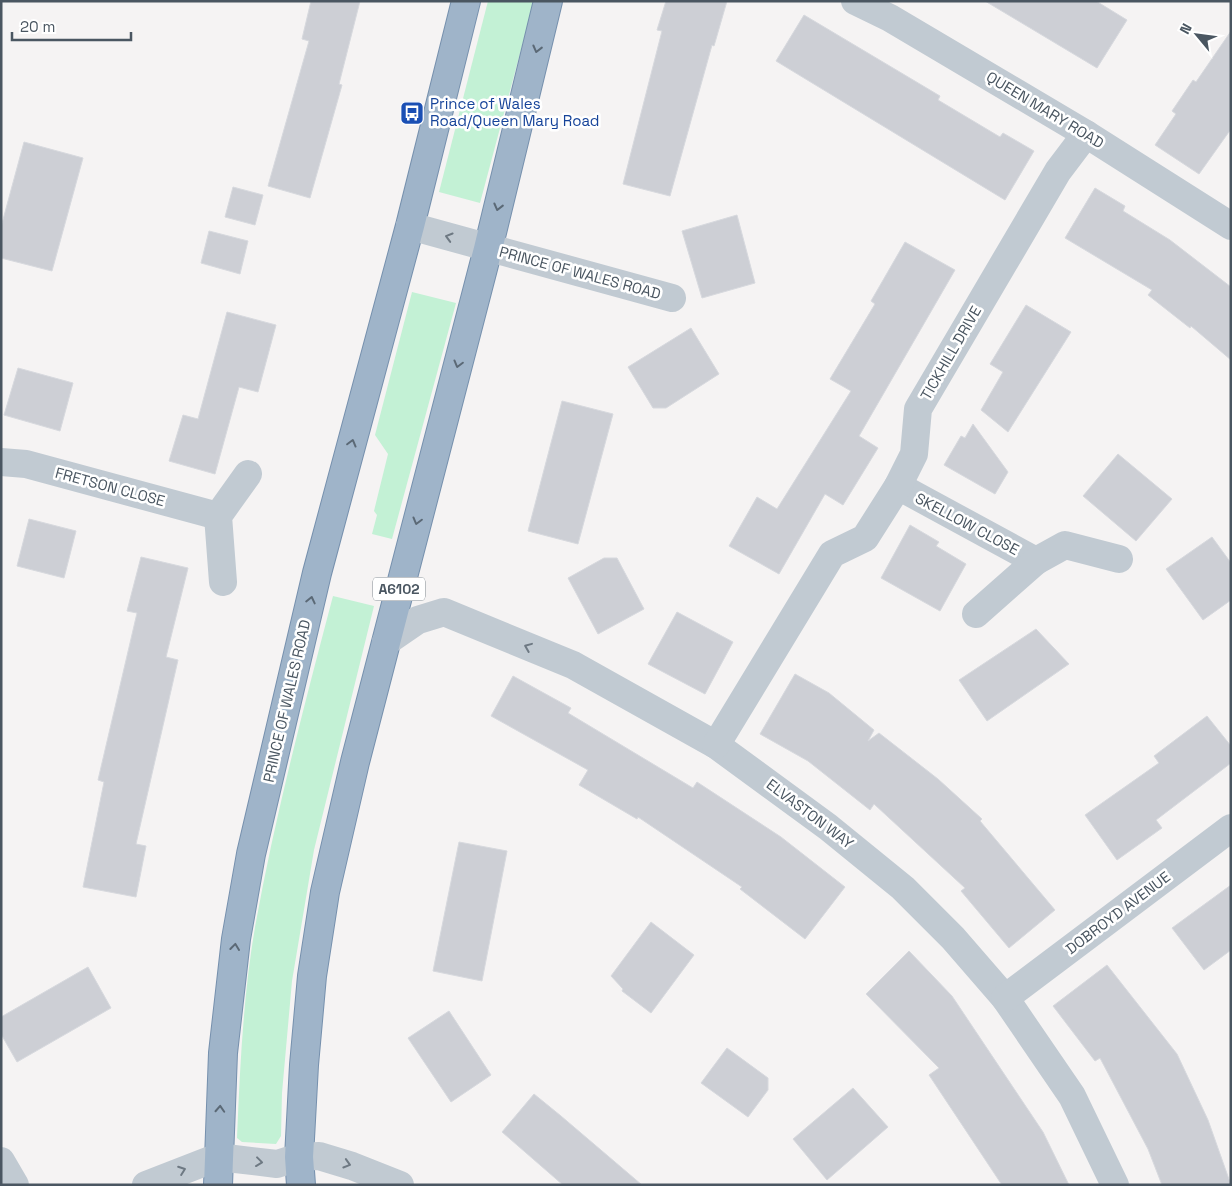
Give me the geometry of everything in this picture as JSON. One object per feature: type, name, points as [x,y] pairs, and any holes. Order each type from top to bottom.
[{"type":"highway","name":"PRINCE OF WALES ROAD","points":[[218,1185],[223,1053],[236,939],[251,854],[317,573],[410,226],[466,1]]},
{"type":"highway","name":"PRINCE OF WALES ROAD","points":[[301,1185],[299,1157],[304,1065],[312,976],[325,892],[386,642],[488,249],[548,1]]},
{"type":"street","name":"QUEEN MARY ROAD","points":[[855,1],[890,18],[1086,134],[1231,226]]},
{"type":"street","name":"TICKHILL DRIVE","points":[[716,744],[832,554],[865,538],[898,486],[914,454],[918,409],[1058,170],[1086,134]]},
{"type":"street","name":"PRINCE OF WALES ROAD","points":[[410,226],[488,249],[672,298]]},
{"type":"street","name":"FRETSON CLOSE","points":[[1,462],[26,464],[218,516]]},
{"type":"street","points":[[223,582],[218,516],[248,474]]},
{"type":"street","name":"SKELLOW CLOSE","points":[[898,486],[1036,561]]},
{"type":"street","name":"SKELLOW CLOSE","points":[[976,614],[1036,561],[1065,545],[1119,559]]},
{"type":"street","name":"ELVASTON WAY","points":[[386,642],[418,620],[444,612],[573,665],[716,744],[828,827],[903,888],[953,938],[1006,998],[1072,1096],[1115,1185]]},
{"type":"street","name":"DOBROYD AVENUE","points":[[1006,998],[1231,828]]},
{"type":"street","points":[[146,1185],[218,1157],[277,1164],[299,1157],[319,1156],[352,1166],[400,1185]]},
{"type":"street","points":[[1,1161],[15,1185]]},
{"type":"green space","points":[[488,1],[534,1],[480,203],[439,192]]},
{"type":"green space","points":[[412,292],[456,303],[392,539],[372,534],[377,515],[374,511],[388,454],[375,435]]},
{"type":"green space","points":[[333,596],[374,606],[314,850],[292,981],[282,1093],[281,1136],[276,1144],[242,1142],[237,1138],[241,1059],[245,1006],[255,927],[281,802]]},
{"type":"building","points":[[311,1],[360,1],[339,84],[342,85],[310,198],[268,186],[309,41],[302,39]]},
{"type":"building","points":[[666,1],[727,1],[714,46],[712,45],[670,196],[623,184],[662,31],[657,30]]},
{"type":"building","points":[[985,1],[1096,1],[1127,20],[1097,68]]},
{"type":"building","points":[[804,15],[940,96],[938,100],[1000,137],[1003,133],[1034,151],[1005,200],[776,61]]},
{"type":"building","points":[[1231,31],[1231,129],[1199,174],[1155,145],[1176,114],[1172,111],[1193,80],[1196,82]]},
{"type":"building","points":[[24,142],[83,158],[52,271],[1,258],[1,227]]},
{"type":"building","points":[[233,187],[263,195],[255,225],[225,217]]},
{"type":"building","points":[[1095,188],[1125,206],[1123,211],[1170,240],[1231,287],[1231,360],[1191,326],[1190,328],[1148,295],[1152,290],[1065,238]]},
{"type":"building","points":[[737,215],[755,283],[702,298],[682,231]]},
{"type":"building","points":[[209,231],[248,241],[240,274],[201,263]]},
{"type":"building","points":[[905,242],[955,270],[859,436],[878,448],[843,505],[825,494],[779,574],[729,546],[757,497],[777,509],[851,391],[830,379],[875,304],[871,301]]},
{"type":"building","points":[[1026,305],[1071,332],[1008,432],[981,410],[1003,372],[990,364]]},
{"type":"building","points":[[227,312],[276,325],[258,392],[239,387],[215,474],[169,461],[183,415],[198,419]]},
{"type":"building","points":[[691,328],[719,374],[666,408],[653,408],[628,367]]},
{"type":"building","points":[[18,368],[73,383],[60,431],[4,415]]},
{"type":"building","points":[[562,401],[613,414],[578,544],[528,531]]},
{"type":"building","points":[[973,424],[1008,472],[995,494],[944,465],[961,436],[965,438]]},
{"type":"building","points":[[1118,454],[1172,499],[1136,541],[1083,496]]},
{"type":"building","points":[[29,519],[76,531],[64,578],[17,566]]},
{"type":"building","points":[[910,525],[939,542],[936,546],[966,564],[940,611],[881,578]]},
{"type":"building","points":[[1212,537],[1231,563],[1231,600],[1203,620],[1166,569]]},
{"type":"building","points":[[141,557],[188,568],[166,657],[178,660],[136,844],[146,846],[136,897],[83,887],[104,782],[98,780],[137,613],[127,611]]},
{"type":"building","points":[[604,558],[617,558],[644,609],[598,634],[568,578]]},
{"type":"building","points":[[677,612],[733,642],[705,694],[648,664]]},
{"type":"building","points":[[1036,629],[1069,664],[987,721],[959,680]]},
{"type":"building","points":[[795,674],[829,693],[874,730],[868,741],[879,733],[938,779],[982,819],[980,821],[1055,910],[1009,948],[961,891],[965,888],[874,804],[870,810],[808,761],[760,734]]},
{"type":"building","points":[[513,676],[571,708],[568,713],[693,788],[697,782],[781,837],[845,887],[805,939],[740,889],[742,887],[638,817],[637,819],[579,785],[588,770],[491,716]]},
{"type":"building","points":[[1207,716],[1231,746],[1231,763],[1156,820],[1162,828],[1117,860],[1085,815],[1159,763],[1154,756]]},
{"type":"building","points":[[459,842],[507,851],[482,981],[433,971]]},
{"type":"building","points":[[1231,885],[1231,950],[1204,970],[1172,928]]},
{"type":"building","points":[[651,922],[694,955],[651,1013],[622,991],[623,989],[611,976]]},
{"type":"building","points":[[909,951],[952,996],[1043,1132],[1069,1185],[1002,1185],[929,1075],[939,1068],[866,994]]},
{"type":"building","points":[[1107,965],[1177,1054],[1208,1120],[1231,1185],[1162,1185],[1148,1149],[1100,1058],[1095,1061],[1053,1006]]},
{"type":"building","points":[[88,967],[111,1008],[17,1062],[1,1034],[1,1017]]},
{"type":"building","points":[[449,1011],[491,1075],[451,1102],[408,1038]]},
{"type":"building","points":[[727,1048],[768,1078],[768,1090],[748,1117],[701,1083]]},
{"type":"building","points":[[853,1088],[888,1127],[827,1180],[793,1139]]},
{"type":"building","points":[[534,1094],[642,1185],[563,1185],[502,1132]]},
{"type":"place","name":"Prince of Wales Road/Queen Mary Road","points":[[412,113]]}]
